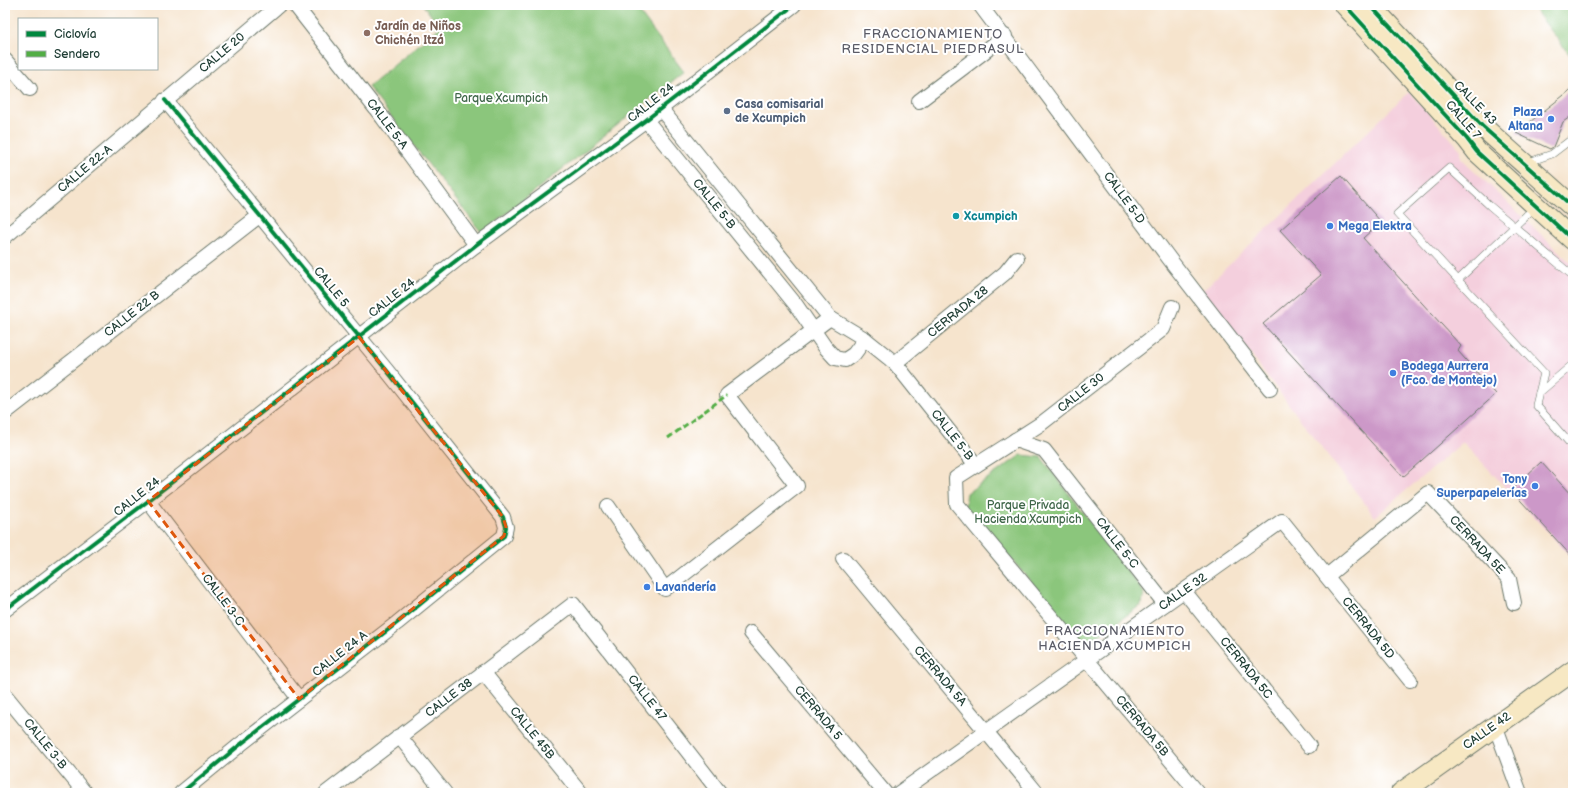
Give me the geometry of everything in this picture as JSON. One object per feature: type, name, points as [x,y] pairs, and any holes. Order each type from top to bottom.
[{"type":"main road","name":"CALLE 7","points":[[1345,5],[1468,139],[1476,152],[1573,240]]},
{"type":"main road","name":"CALLE 43","points":[[1370,5],[1483,127],[1566,199]]},
{"type":"main road","points":[[1536,206],[1566,199]]},
{"type":"main road","name":"CALLE 42","points":[[1406,791],[1495,725],[1573,671]]},
{"type":"street","name":"CALLE 20","points":[[165,100],[279,5]]},
{"type":"street","name":"CALLE 5-A","points":[[295,5],[382,118],[476,245]]},
{"type":"street","name":"CALLE 24","points":[[5,610],[148,501],[476,245],[646,120],[794,5]]},
{"type":"street","name":"CALLE 5-D","points":[[980,5],[1005,36],[1175,266],[1270,389]]},
{"type":"street","points":[[918,101],[1005,36]]},
{"type":"street","points":[[5,60],[30,89]]},
{"type":"street","name":"CALLE 5","points":[[165,100],[359,337],[503,517],[506,527]]},
{"type":"street","name":"CALLE 22-A","points":[[5,237],[165,100]]},
{"type":"street","name":"CALLE 5-B","points":[[660,108],[830,318],[865,339],[895,363],[976,465],[956,478],[957,504],[1087,660]]},
{"type":"street","name":"CALLE 5-B","points":[[646,120],[796,305],[825,347],[835,358],[845,360],[854,354],[865,339]]},
{"type":"street","name":"CALLE 22 B","points":[[5,413],[259,216]]},
{"type":"street","name":"CERRADA 28","points":[[895,363],[1005,273],[1017,258]]},
{"type":"street","name":"CALLE 30","points":[[976,465],[1042,423],[1163,329],[1172,307]]},
{"type":"street","points":[[608,506],[664,589],[797,486],[726,395],[830,318]]},
{"type":"street","name":"CALLE 5-C","points":[[1015,440],[1044,450],[1165,604]]},
{"type":"street","name":"CERRADA 5E","points":[[1327,576],[1428,493],[1508,579],[1514,603]]},
{"type":"street","name":"CALLE 3-C","points":[[148,501],[299,699]]},
{"type":"street","name":"CALLE 32","points":[[900,793],[1282,521],[1327,576]]},
{"type":"street","name":"CALLE 24 A","points":[[181,793],[241,744],[397,623],[504,536],[506,527]]},
{"type":"street","name":"CERRADA 5A","points":[[843,559],[1037,793]]},
{"type":"street","name":"CERRADA 5D","points":[[1327,576],[1410,680]]},
{"type":"street","name":"CERRADA 5C","points":[[1184,591],[1309,746]]},
{"type":"street","name":"CALLE 38","points":[[326,793],[398,736],[573,604]]},
{"type":"street","name":"CALLE 47","points":[[573,604],[720,793]]},
{"type":"street","name":"CERRADA 5","points":[[751,633],[885,793]]},
{"type":"street","name":"CERRADA 5B","points":[[1087,660],[1198,793]]},
{"type":"street","name":"CALLE 45B","points":[[483,672],[581,793]]},
{"type":"street","name":"CALLE 3-B","points":[[5,695],[86,793]]},
{"type":"street","points":[[1495,725],[1520,793]]},
{"type":"street","points":[[398,736],[444,793]]},
{"type":"lane","points":[[1524,164],[1552,154],[1573,138]]},
{"type":"lane","points":[[1573,276],[1490,206],[1449,168],[1397,214],[1544,373],[1536,405],[1573,447]]},
{"type":"lane","points":[[1458,280],[1536,206]]},
{"type":"lane","points":[[1539,393],[1573,364]]},
{"type":"highlighted area","points":[[359,337],[503,517],[506,527],[504,536],[299,699],[148,501]]},
{"type":"shaded area","points":[[1409,92],[1461,150],[1461,158],[1573,265],[1573,559],[1463,442],[1375,517],[1202,291]]},
{"type":"green space","name":"Parque Xcumpich","points":[[423,5],[634,5],[684,72],[482,233],[368,87],[440,27]]},
{"type":"green space","points":[[1531,5],[1573,5],[1573,59]]},
{"type":"green space","name":"Parque Privada Hacienda Xcumpich","points":[[1021,455],[1041,457],[1144,593],[1142,604],[1090,642],[1084,643],[965,506],[967,493]]},
{"type":"building","name":"Plaza Altana","points":[[1573,88],[1573,115],[1563,122],[1553,147],[1550,149],[1516,133]]},
{"type":"building","name":"Bodega Aurrera (Fco. de Montejo)","points":[[1341,176],[1381,222],[1363,238],[1461,346],[1458,351],[1496,394],[1403,477],[1263,324],[1321,275],[1280,230]]},
{"type":"building","points":[[1541,462],[1573,497],[1573,558],[1511,490]]},
{"type":"marked path","points":[[668,438],[727,395]]},
{"type":"cycle path","points":[[5,610],[148,501],[476,245],[646,120],[794,5]]},
{"type":"cycle path","points":[[1345,5],[1467,139],[1477,152],[1573,240]]},
{"type":"cycle path","points":[[1370,5],[1483,127],[1573,207]]},
{"type":"cycle path","points":[[165,100],[388,372],[503,517],[506,527],[504,536],[397,623],[241,744],[181,793]]},
{"type":"place","name":"Jardín de Niños Chichén Itzá","points":[[367,33]]},
{"type":"place","name":"Casa comisarial de Xcumpich","points":[[727,111]]},
{"type":"place","name":"Plaza Altana","points":[[1551,119]]},
{"type":"place","name":"Xcumpich","points":[[956,216]]},
{"type":"place","name":"Mega Elektra","points":[[1330,226]]},
{"type":"place","name":"Bodega Aurrera (Fco. de Montejo)","points":[[1393,373]]},
{"type":"place","name":"Tony Superpapelerías","points":[[1535,486]]},
{"type":"place","name":"Lavandería","points":[[647,587]]},
{"type":"district","name":"FRACCIONAMIENTO RESIDENCIAL PIEDRASUL","points":[[933,42]]},
{"type":"district","name":"FRACCIONAMIENTO HACIENDA XCUMPICH","points":[[1115,638]]}]
